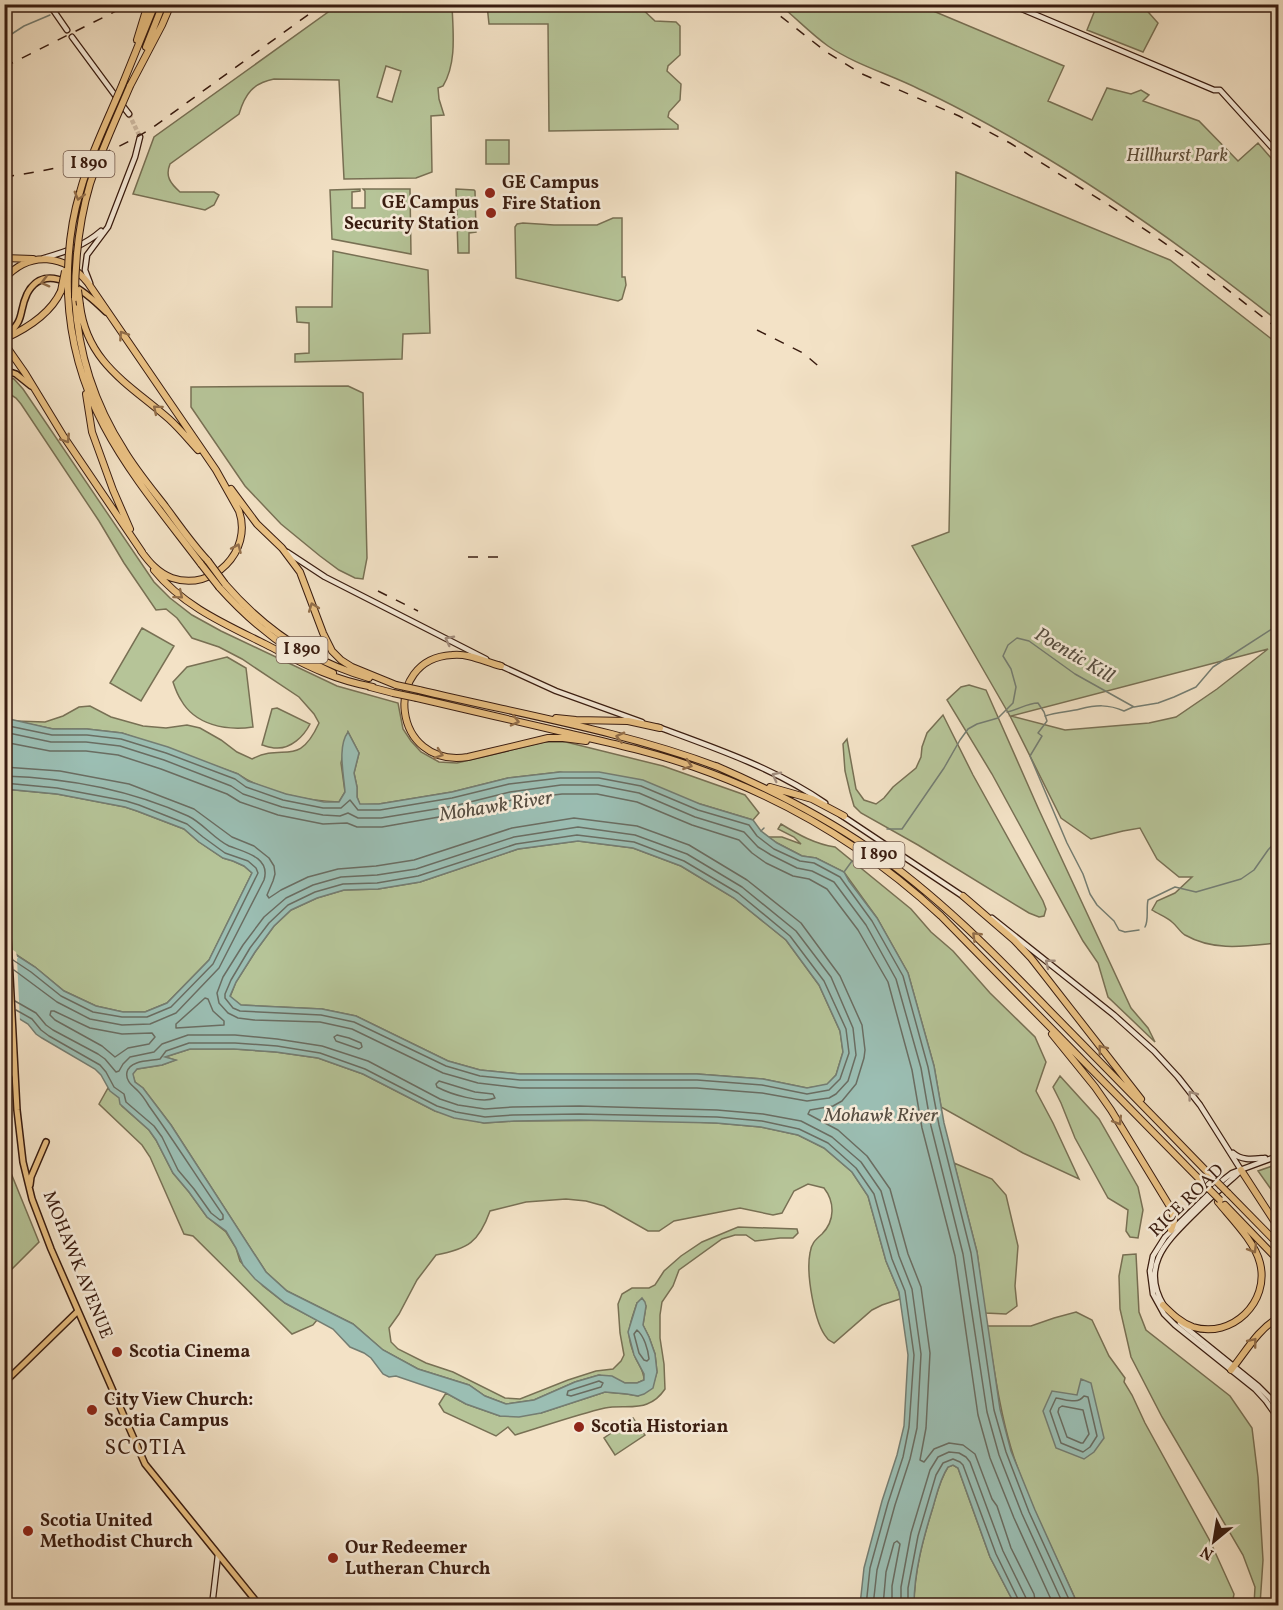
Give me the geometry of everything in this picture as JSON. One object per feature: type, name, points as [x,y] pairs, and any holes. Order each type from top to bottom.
[{"type":"highway","points":[[123,83],[148,4]]},
{"type":"highway","name":"I 890","points":[[154,4],[83,181],[76,208],[69,250],[68,294],[71,329],[91,400],[127,460],[222,586],[254,624],[283,646],[331,672],[393,693],[632,748],[693,766],[792,809],[847,842],[882,866],[927,903],[1278,1260]]},
{"type":"highway","name":"I 890","points":[[111,434],[84,359],[75,298],[76,262],[90,183],[163,4]]},
{"type":"highway","points":[[130,86],[171,4]]},
{"type":"highway","points":[[69,250],[61,291],[51,308],[4,340],[64,437],[153,569],[180,597],[198,609],[321,672],[345,681],[372,687]]},
{"type":"highway","points":[[4,258],[43,259],[63,263],[84,278],[214,468],[257,524],[282,548],[296,566],[332,651],[352,667],[396,685]]},
{"type":"highway","points":[[4,279],[22,265],[43,259]]},
{"type":"highway","points":[[76,262],[81,316],[88,336],[101,359],[117,378],[172,421],[214,468],[241,517],[240,544],[229,562],[208,578],[194,581],[179,580],[160,572],[141,551]]},
{"type":"highway","points":[[84,381],[92,432],[136,544]]},
{"type":"highway","name":"I 890","points":[[222,586],[264,623],[298,648],[348,671],[396,685],[633,740],[675,752],[716,766],[775,793],[832,824],[877,854],[932,897],[986,946],[1278,1244]]},
{"type":"highway","points":[[501,666],[464,655],[438,657],[422,666],[408,686],[404,706],[407,725],[418,742],[435,754],[454,758],[555,738],[632,748]]},
{"type":"highway","points":[[499,709],[569,720],[628,721],[660,728]]},
{"type":"highway","points":[[716,766],[772,788],[812,799],[844,816]]},
{"type":"highway","points":[[963,896],[1032,958],[1128,1082],[1179,1143]]},
{"type":"highway","points":[[1017,993],[1086,1075],[1116,1116],[1172,1210],[1174,1221],[1171,1230]]},
{"type":"highway","points":[[1241,1170],[1278,1227]]},
{"type":"highway","points":[[1163,1305],[1188,1325],[1213,1329],[1237,1321],[1257,1298],[1262,1275],[1258,1257],[1219,1201]]},
{"type":"highway","points":[[1232,1368],[1262,1331],[1278,1318]]},
{"type":"main road","points":[[49,4],[67,30]]},
{"type":"main road","points":[[1010,4],[1214,90],[1220,90],[1278,154]]},
{"type":"main road","points":[[72,37],[129,114]]},
{"type":"main road","points":[[96,295],[87,275],[85,264],[87,255],[108,227],[135,158],[140,137]]},
{"type":"main road","points":[[43,259],[72,250],[102,230],[117,202]]},
{"type":"main road","points":[[18,329],[27,293],[34,285],[48,279],[59,279],[75,286],[111,317]]},
{"type":"main road","points":[[4,370],[21,377],[35,390]]},
{"type":"main road","points":[[282,548],[325,577],[501,666],[556,691],[718,749],[764,769],[809,793],[997,921],[1141,1038],[1189,1091],[1241,1170],[1276,1156]]},
{"type":"main road","name":"MOHAWK AVENUE","points":[[4,862],[18,1110],[23,1162],[29,1189],[51,1249],[146,1464],[260,1605]]},
{"type":"main road","points":[[4,1086],[11,1073],[11,1062],[15,1050]]},
{"type":"main road","points":[[29,1189],[31,1177],[46,1142]]},
{"type":"main road","points":[[1224,1143],[1241,1158],[1276,1156]]},
{"type":"main road","name":"RICE ROAD","points":[[1241,1170],[1223,1180],[1160,1243],[1151,1264],[1150,1279],[1155,1301],[1164,1314],[1175,1325],[1264,1392],[1278,1410]]},
{"type":"main road","name":"RICE ROAD","points":[[1241,1170],[1164,1245],[1156,1265],[1155,1279],[1157,1292],[1163,1305],[1178,1322],[1261,1395],[1278,1418]]},
{"type":"main road","points":[[4,1383],[78,1311]]},
{"type":"main road","points":[[212,1605],[218,1555]]},
{"type":"green space","points":[[338,5],[452,5],[452,57],[443,86],[438,88],[444,115],[431,116],[432,172],[416,178],[344,179],[339,80],[274,79],[261,83],[251,90],[239,114],[170,164],[169,179],[180,192],[214,192],[219,195],[214,205],[205,210],[133,194],[154,137]],"holes":[[[386,66],[401,71],[392,102],[377,97]]]},
{"type":"green space","points":[[487,5],[638,5],[655,21],[676,22],[680,26],[680,55],[668,66],[667,71],[681,84],[680,100],[669,112],[668,117],[678,125],[678,129],[549,131],[548,24],[489,24]]},
{"type":"green space","name":"Hillhurst Park","points":[[780,5],[919,5],[1064,66],[1048,101],[1092,120],[1107,88],[1131,94],[1141,90],[1149,95],[1143,101],[1199,121],[1238,161],[1258,143],[1278,166],[1278,271],[1275,274],[1278,277],[1278,321],[1187,252],[1093,187],[960,109],[839,53]]},
{"type":"green space","points":[[1097,5],[1142,5],[1158,23],[1143,52],[1087,30]]},
{"type":"green space","points":[[486,140],[509,140],[509,164],[486,164]]},
{"type":"green space","points":[[956,172],[1170,260],[1278,344],[1278,943],[1219,946],[1185,935],[1170,920],[1152,910],[1157,901],[1175,893],[1192,877],[1179,877],[1157,859],[1140,828],[1091,839],[1061,818],[1010,716],[912,546],[949,532]],"holes":[[[1268,649],[1217,689],[1176,717],[1149,723],[1065,730],[1011,716]]]},
{"type":"green space","points":[[360,189],[360,191],[352,192],[352,208],[365,208],[363,189],[410,189],[411,254],[332,239],[330,190]]},
{"type":"green space","points":[[456,189],[475,191],[476,232],[469,233],[469,253],[458,253]]},
{"type":"green space","points":[[613,218],[622,218],[622,277],[625,277],[626,285],[622,299],[618,301],[516,278],[515,227],[517,224],[597,225]]},
{"type":"green space","points":[[333,251],[428,270],[430,333],[403,334],[402,359],[295,362],[295,354],[309,353],[309,323],[297,322],[296,307],[332,307]]},
{"type":"green space","points":[[5,377],[14,379],[23,389],[154,582],[170,598],[192,615],[221,631],[337,686],[398,703],[403,729],[421,752],[439,762],[457,763],[544,742],[566,742],[663,766],[745,795],[759,813],[753,820],[700,804],[560,772],[508,778],[452,792],[360,805],[354,773],[359,753],[348,732],[341,763],[345,792],[339,802],[314,800],[273,791],[238,774],[122,733],[87,729],[53,729],[15,721],[45,722],[79,707],[90,706],[111,717],[143,726],[166,728],[187,725],[200,728],[252,759],[263,754],[297,750],[304,746],[319,723],[299,697],[242,659],[219,647],[192,638],[177,618],[166,609],[156,610],[21,404],[5,391]]},
{"type":"green space","points":[[348,386],[363,393],[367,558],[363,579],[355,578],[339,570],[281,524],[245,486],[191,407],[191,387]]},
{"type":"green space","points":[[142,628],[174,646],[141,701],[110,683]]},
{"type":"green space","points":[[227,657],[246,668],[253,727],[222,727],[203,721],[187,709],[175,689],[173,682],[187,667]]},
{"type":"green space","points":[[969,685],[986,690],[1131,1008],[1148,1028],[1155,1042],[1108,997],[1098,963],[1083,941],[992,774],[947,700],[961,687]]},
{"type":"green space","points":[[277,708],[310,724],[301,737],[282,748],[262,745],[272,709]]},
{"type":"green space","points":[[943,715],[973,775],[1043,901],[1046,909],[1044,916],[1039,917],[1029,913],[861,813],[854,806],[845,771],[843,744],[847,739],[856,789],[864,800],[876,804],[916,768],[927,733]]},
{"type":"green space","points":[[4,789],[57,794],[137,811],[184,829],[223,858],[244,866],[252,873],[209,960],[167,1003],[145,1012],[123,1012],[96,1006],[64,991],[35,967],[5,947]]},
{"type":"green space","points":[[781,824],[821,844],[835,847],[911,909],[1035,1037],[1046,1062],[1036,1091],[1079,1179],[1023,1153],[941,1107],[934,1066],[908,973],[877,918],[844,872],[816,858],[802,856],[767,837],[782,837],[801,844],[794,837],[778,829]]},
{"type":"green space","points":[[578,841],[633,848],[681,866],[734,898],[786,940],[819,985],[840,1031],[843,1052],[836,1075],[827,1085],[807,1088],[763,1079],[697,1074],[520,1074],[480,1070],[448,1061],[356,1016],[322,1009],[241,1005],[230,997],[236,982],[274,926],[291,910],[317,898],[344,890],[378,889],[420,882],[518,849]]},
{"type":"green space","points":[[190,1049],[234,1049],[318,1058],[363,1074],[435,1111],[484,1123],[652,1120],[761,1127],[798,1135],[824,1148],[852,1172],[868,1196],[886,1261],[900,1299],[872,1310],[834,1343],[828,1339],[822,1331],[815,1310],[810,1285],[809,1262],[812,1245],[829,1223],[832,1205],[824,1188],[808,1184],[794,1191],[782,1213],[773,1215],[740,1208],[674,1221],[659,1231],[648,1231],[604,1206],[586,1201],[566,1199],[526,1202],[490,1211],[477,1237],[471,1242],[456,1250],[436,1255],[417,1280],[389,1328],[391,1342],[398,1349],[426,1363],[453,1372],[505,1398],[520,1399],[568,1380],[596,1371],[613,1369],[624,1355],[618,1304],[622,1294],[632,1288],[649,1288],[655,1285],[664,1271],[702,1242],[738,1227],[797,1229],[798,1233],[793,1238],[755,1241],[746,1235],[735,1235],[722,1239],[679,1270],[673,1286],[662,1302],[660,1338],[665,1389],[653,1401],[638,1406],[605,1408],[515,1435],[508,1427],[496,1436],[444,1412],[439,1404],[446,1393],[466,1404],[500,1416],[541,1413],[605,1392],[638,1396],[652,1388],[657,1372],[655,1354],[643,1325],[646,1306],[637,1303],[630,1328],[631,1346],[644,1376],[644,1380],[637,1383],[625,1383],[599,1375],[575,1382],[534,1400],[506,1404],[485,1396],[469,1385],[418,1369],[383,1350],[353,1324],[287,1291],[266,1272],[171,1125],[143,1088],[135,1082],[132,1073],[137,1069],[162,1065],[175,1060],[165,1057]]},
{"type":"green space","points":[[1060,1076],[1099,1119],[1138,1187],[1143,1210],[1138,1238],[1130,1237],[1126,1231],[1128,1210],[1108,1198],[1075,1138],[1053,1087]]},
{"type":"green space","points":[[108,1088],[120,1098],[122,1106],[149,1130],[173,1173],[207,1217],[226,1232],[236,1248],[240,1261],[263,1286],[285,1303],[317,1320],[313,1325],[292,1334],[193,1236],[184,1234],[150,1157],[142,1145],[99,1104]]},
{"type":"green space","points":[[5,1112],[11,1173],[39,1242],[5,1276]]},
{"type":"green space","points":[[954,1163],[992,1179],[1006,1195],[1018,1246],[1015,1286],[1017,1306],[1006,1314],[985,1313],[977,1252]]},
{"type":"green space","points":[[1278,1164],[1278,1199],[1258,1171]]},
{"type":"green space","points":[[1136,1254],[1139,1312],[1146,1330],[1230,1396],[1252,1428],[1258,1477],[1263,1560],[1260,1605],[1254,1605],[1255,1587],[1243,1555],[1162,1417],[1131,1357],[1120,1309],[1119,1276],[1123,1255]]},
{"type":"green space","points":[[1076,1312],[1092,1320],[1109,1356],[1125,1378],[1124,1382],[1145,1423],[1210,1541],[1234,1594],[1232,1605],[1078,1605],[1033,1508],[1011,1448],[1000,1403],[987,1326],[1031,1326]]},
{"type":"green space","points":[[633,1418],[645,1435],[615,1455],[604,1438]]},
{"type":"green space","points":[[953,1465],[958,1468],[990,1557],[1015,1605],[914,1606],[917,1568],[926,1531],[941,1481],[948,1467]]},
{"type":"water","name":"Mohawk River","points":[[5,718],[53,729],[87,729],[122,733],[168,747],[238,774],[248,781],[286,794],[324,802],[339,802],[345,792],[342,753],[348,732],[359,753],[354,773],[360,804],[379,804],[452,792],[508,778],[560,772],[599,772],[643,780],[700,804],[753,820],[761,831],[777,843],[802,856],[816,858],[844,872],[877,918],[908,973],[934,1066],[944,1123],[977,1252],[1000,1409],[1011,1451],[1078,1605],[1015,1605],[990,1557],[958,1468],[953,1465],[948,1467],[941,1481],[926,1531],[917,1568],[914,1605],[860,1605],[864,1568],[904,1426],[908,1355],[899,1292],[886,1261],[868,1196],[852,1172],[824,1148],[798,1135],[761,1127],[716,1123],[579,1120],[484,1123],[454,1118],[435,1111],[363,1074],[318,1058],[276,1052],[190,1049],[165,1057],[176,1060],[137,1069],[133,1074],[135,1082],[143,1088],[171,1125],[266,1272],[287,1291],[353,1324],[383,1350],[418,1369],[469,1385],[485,1396],[506,1404],[534,1400],[575,1382],[599,1375],[612,1376],[625,1383],[637,1383],[644,1380],[644,1374],[634,1355],[628,1332],[637,1303],[642,1298],[646,1306],[643,1325],[655,1354],[657,1372],[653,1388],[638,1396],[605,1392],[541,1413],[519,1417],[500,1416],[466,1404],[446,1393],[396,1376],[389,1377],[383,1374],[371,1358],[350,1347],[333,1329],[285,1303],[255,1279],[243,1265],[226,1231],[207,1217],[173,1173],[149,1130],[120,1104],[119,1098],[110,1091],[101,1075],[95,1069],[36,1034],[28,1024],[5,1010],[4,947],[35,967],[64,991],[96,1006],[123,1012],[145,1012],[167,1003],[209,960],[252,873],[244,866],[223,858],[184,829],[137,811],[57,794],[5,789]],"holes":[[[578,841],[633,848],[681,866],[734,898],[786,940],[819,985],[840,1031],[843,1052],[836,1075],[827,1084],[807,1088],[763,1079],[697,1074],[520,1074],[480,1070],[448,1061],[356,1016],[322,1009],[241,1005],[230,996],[236,982],[274,926],[291,910],[317,898],[344,890],[378,889],[420,882],[518,849]]]},
{"type":"water","points":[[1081,1379],[1091,1383],[1104,1438],[1094,1452],[1084,1459],[1056,1448],[1043,1411],[1052,1391],[1077,1395]]},
{"type":"pier","points":[[4,944],[16,952],[18,957],[20,1022],[6,1015]]},
{"type":"waterway","points":[[61,10],[70,4]]},
{"type":"waterway","points":[[4,39],[24,26],[50,15]]},
{"type":"waterway","name":"Poentic Kill","points":[[887,829],[902,829],[968,729],[998,718],[1013,703],[1016,687],[1011,669],[1003,656],[1008,645],[1017,638],[1029,641],[1075,674],[1134,707],[1158,703],[1196,687],[1213,667],[1278,625]]},
{"type":"waterway","points":[[1007,712],[1038,703],[1044,712],[1047,721],[1038,733],[1042,736],[1030,756],[1067,843],[1097,905],[1114,921],[1119,930],[1125,932],[1139,930]]},
{"type":"waterway","points":[[1045,716],[1097,706],[1113,707],[1124,711],[1133,707]]},
{"type":"waterway","points":[[761,831],[764,828]]},
{"type":"waterway","points":[[1145,927],[1148,900],[1175,887],[1196,892],[1241,879],[1254,870],[1278,839]]},
{"type":"waterway","name":"Poentic Kill","points":[[844,872],[852,861]]},
{"type":"tunnel","points":[[129,114],[140,137]]},
{"type":"railway","points":[[4,67],[130,4]]},
{"type":"railway","points":[[4,177],[81,161],[134,139],[323,4]]},
{"type":"railway","points":[[765,4],[825,51],[860,73],[959,116],[1010,143],[1118,211],[1192,262],[1278,329]]},
{"type":"railway","points":[[757,330],[803,353],[822,369]]},
{"type":"railway","points":[[468,557],[503,557]]},
{"type":"railway","points":[[378,591],[418,611]]},
{"type":"place","name":"GE Campus Fire Station","points":[[490,193]]},
{"type":"place","name":"GE Campus Security Station","points":[[491,213]]},
{"type":"place","name":"Scotia Cinema","points":[[117,1352]]},
{"type":"place","name":"City View Church: Scotia Campus","points":[[92,1410]]},
{"type":"place","name":"Scotia Historian","points":[[579,1427]]},
{"type":"place","name":"Scotia United Methodist Church","points":[[28,1531]]},
{"type":"place","name":"Our Redeemer Lutheran Church","points":[[333,1558]]},
{"type":"district","name":"SCOTIA","points":[[146,1448]]}]
